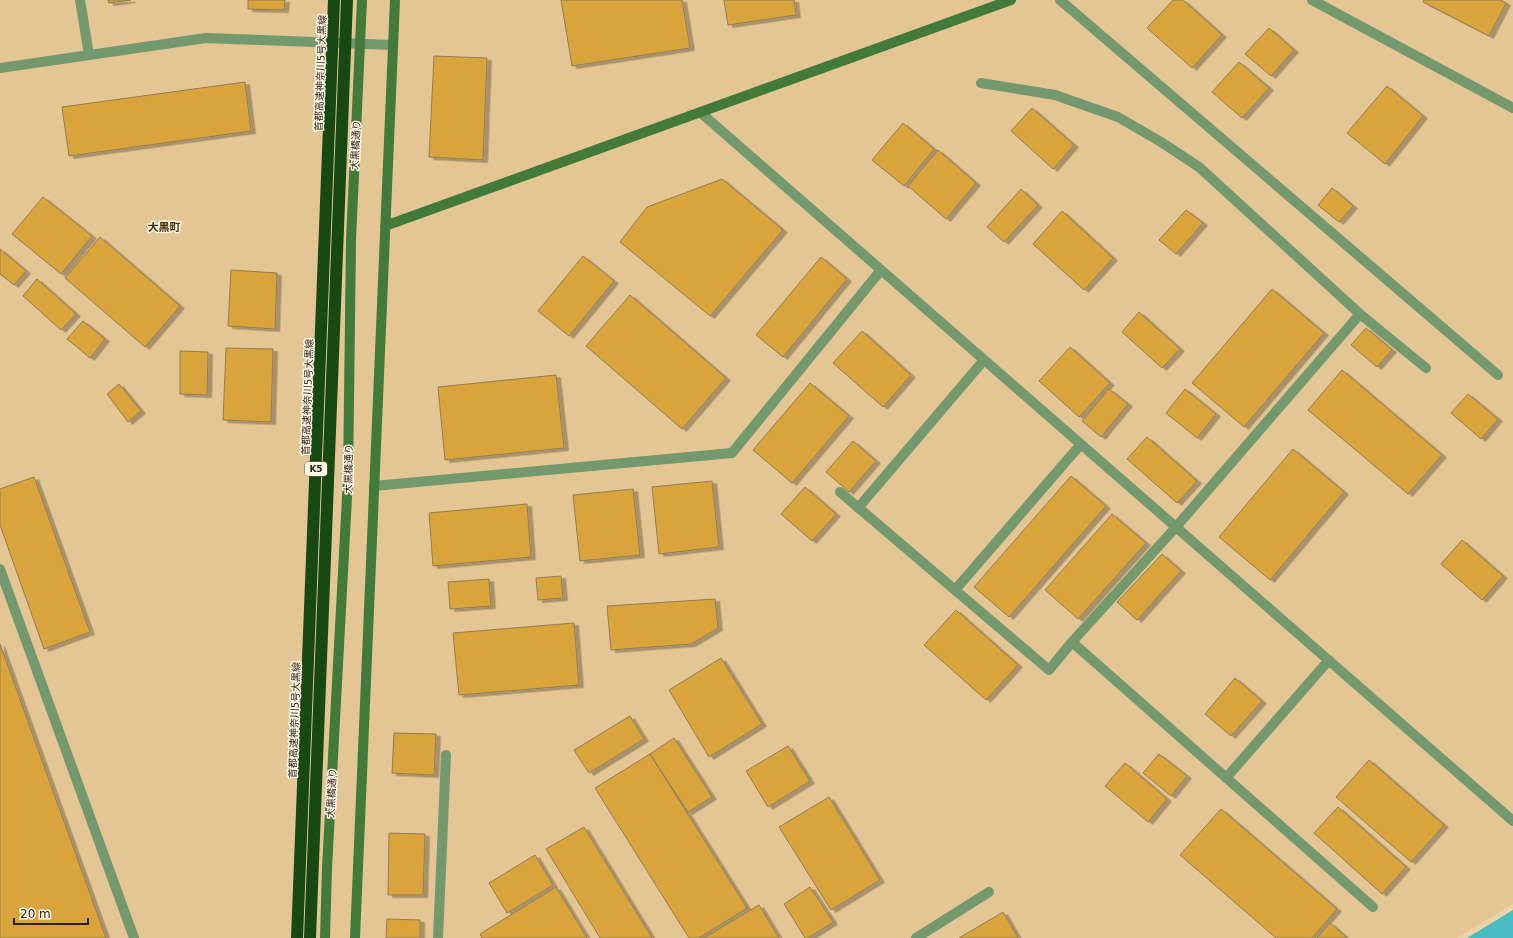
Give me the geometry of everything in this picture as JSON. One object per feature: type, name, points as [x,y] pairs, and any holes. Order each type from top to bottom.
[{"type":"highway","name":"首都高速神奈川5号大黒線","points":[[297,938],[334,0]]},
{"type":"highway","name":"K5","points":[[310,938],[347,0]]},
{"type":"street","name":"大黒橋通り","points":[[325,938],[327,860],[348,479],[351,240],[362,0]]},
{"type":"street","points":[[355,938],[394,0]]},
{"type":"street","points":[[385,226],[1011,0]]},
{"type":"lane","points":[[80,0],[89,55]]},
{"type":"lane","points":[[1060,0],[1498,375]]},
{"type":"lane","points":[[1312,0],[1513,108]]},
{"type":"lane","points":[[0,68],[206,38],[393,45]]},
{"type":"lane","points":[[981,83],[1055,95],[1118,117],[1161,142],[1199,167],[1360,314],[1426,368]]},
{"type":"lane","points":[[700,112],[1513,821]]},
{"type":"lane","points":[[374,486],[732,453],[881,270]]},
{"type":"lane","points":[[840,492],[1049,670],[1072,642],[1176,527],[1360,314]]},
{"type":"lane","points":[[858,508],[984,360]]},
{"type":"lane","points":[[955,590],[1081,444]]},
{"type":"lane","points":[[0,569],[134,938]]},
{"type":"lane","points":[[1072,642],[1373,907]]},
{"type":"lane","points":[[1226,778],[1329,660]]},
{"type":"lane","points":[[438,938],[446,755]]},
{"type":"lane","points":[[916,938],[989,892]]},
{"type":"shaded area","points":[[0,0],[1513,0],[1513,904],[1457,938],[0,938]]},
{"type":"water","points":[[1513,910],[1513,938],[1467,938]]},
{"type":"building","points":[[108,0],[131,0],[109,3]]},
{"type":"building","points":[[248,0],[285,0],[284,10],[248,9]]},
{"type":"building","points":[[561,0],[682,0],[690,48],[572,66]]},
{"type":"building","points":[[724,0],[794,0],[796,15],[728,25]]},
{"type":"building","points":[[1173,0],[1183,0],[1222,35],[1192,68],[1147,28]]},
{"type":"building","points":[[1424,0],[1501,0],[1506,3],[1489,36],[1423,2]]},
{"type":"building","points":[[1269,28],[1294,50],[1271,76],[1245,54]]},
{"type":"building","points":[[434,56],[487,58],[483,160],[429,157]]},
{"type":"building","points":[[1239,62],[1269,88],[1242,118],[1212,92]]},
{"type":"building","points":[[245,82],[251,131],[69,156],[62,107]]},
{"type":"building","points":[[1387,86],[1423,116],[1385,164],[1347,133]]},
{"type":"building","points":[[1032,108],[1074,145],[1053,169],[1011,131]]},
{"type":"building","points":[[903,123],[934,149],[904,186],[872,160]]},
{"type":"building","points":[[938,150],[976,183],[946,219],[908,186]]},
{"type":"building","points":[[722,179],[783,230],[710,316],[620,242],[647,207]]},
{"type":"building","points":[[1332,188],[1353,206],[1339,222],[1318,205]]},
{"type":"building","points":[[1021,189],[1038,205],[1004,242],[987,227]]},
{"type":"building","points":[[43,197],[92,236],[61,274],[12,234]]},
{"type":"building","points":[[1186,210],[1203,223],[1176,254],[1159,240]]},
{"type":"building","points":[[1062,211],[1113,258],[1084,290],[1033,244]]},
{"type":"building","points":[[100,237],[180,306],[145,347],[65,278]]},
{"type":"building","points":[[0,249],[26,271],[14,285],[0,274]]},
{"type":"building","points":[[583,256],[614,281],[569,336],[538,311]]},
{"type":"building","points":[[821,257],[847,279],[783,357],[756,335]]},
{"type":"building","points":[[231,270],[277,273],[275,329],[228,326]]},
{"type":"building","points":[[37,279],[76,314],[61,330],[23,296]]},
{"type":"building","points":[[1272,289],[1324,333],[1244,427],[1192,383]]},
{"type":"building","points":[[630,295],[726,378],[682,429],[586,346]]},
{"type":"building","points":[[1139,312],[1180,349],[1162,368],[1122,332]]},
{"type":"building","points":[[83,321],[105,339],[90,358],[67,339]]},
{"type":"building","points":[[1366,328],[1392,350],[1377,367],[1351,345]]},
{"type":"building","points":[[862,331],[911,375],[883,407],[833,363]]},
{"type":"building","points":[[1070,347],[1110,383],[1079,417],[1039,381]]},
{"type":"building","points":[[226,348],[273,349],[271,422],[223,420]]},
{"type":"building","points":[[180,351],[208,352],[207,395],[180,394]]},
{"type":"building","points":[[1342,370],[1442,455],[1408,494],[1308,410]]},
{"type":"building","points":[[556,375],[564,448],[445,460],[438,387]]},
{"type":"building","points":[[810,383],[849,416],[792,483],[753,450]]},
{"type":"building","points":[[119,384],[141,411],[128,422],[107,394]]},
{"type":"building","points":[[1109,389],[1128,404],[1101,437],[1082,421]]},
{"type":"building","points":[[1185,389],[1216,414],[1197,438],[1166,413]]},
{"type":"building","points":[[1468,394],[1498,419],[1481,439],[1451,413]]},
{"type":"building","points":[[1147,437],[1197,481],[1177,503],[1127,459]]},
{"type":"building","points":[[853,441],[876,461],[849,492],[826,472]]},
{"type":"building","points":[[1293,449],[1344,492],[1270,580],[1219,537]]},
{"type":"building","points":[[1071,476],[1106,506],[1009,617],[974,587]]},
{"type":"building","points":[[34,477],[90,632],[44,649],[0,525],[0,489]]},
{"type":"building","points":[[712,481],[719,547],[659,554],[652,487]]},
{"type":"building","points":[[805,487],[836,514],[812,541],[781,514]]},
{"type":"building","points":[[633,489],[640,555],[580,561],[573,495]]},
{"type":"building","points":[[527,504],[531,557],[433,566],[429,513]]},
{"type":"building","points":[[1112,514],[1146,543],[1078,619],[1045,590]]},
{"type":"building","points":[[1462,540],[1503,576],[1482,600],[1441,564]]},
{"type":"building","points":[[1162,554],[1181,571],[1137,620],[1117,602]]},
{"type":"building","points":[[561,576],[563,598],[538,600],[536,578]]},
{"type":"building","points":[[489,579],[491,606],[450,609],[448,582]]},
{"type":"building","points":[[715,599],[718,628],[691,644],[611,650],[607,606]]},
{"type":"building","points":[[956,610],[1018,665],[986,700],[924,645]]},
{"type":"building","points":[[574,623],[579,685],[459,695],[453,633]]},
{"type":"building","points":[[0,644],[106,938],[0,938]]},
{"type":"building","points":[[721,658],[762,724],[709,757],[669,690]]},
{"type":"building","points":[[1235,678],[1262,701],[1231,736],[1205,714]]},
{"type":"building","points":[[630,716],[644,739],[589,773],[574,750]]},
{"type":"building","points":[[394,733],[436,734],[434,775],[392,773]]},
{"type":"building","points":[[674,738],[712,797],[688,812],[650,754]]},
{"type":"building","points":[[788,746],[810,781],[768,807],[746,771]]},
{"type":"building","points":[[650,754],[747,908],[699,938],[689,938],[595,788]]},
{"type":"building","points":[[1159,754],[1187,776],[1171,796],[1143,773]]},
{"type":"building","points":[[1369,760],[1444,825],[1411,862],[1336,797]]},
{"type":"building","points":[[1125,763],[1167,799],[1148,822],[1105,786]]},
{"type":"building","points":[[829,797],[880,880],[831,910],[779,827]]},
{"type":"building","points":[[1338,807],[1406,867],[1382,894],[1314,833]]},
{"type":"building","points":[[1221,809],[1337,909],[1312,938],[1276,938],[1180,855]]},
{"type":"building","points":[[584,827],[652,938],[600,938],[546,849]]},
{"type":"building","points":[[389,833],[425,834],[423,895],[388,895]]},
{"type":"building","points":[[535,855],[553,885],[507,913],[489,883]]},
{"type":"building","points":[[556,887],[587,938],[482,938],[480,934]]},
{"type":"building","points":[[810,887],[833,922],[808,938],[805,938],[784,904]]},
{"type":"building","points":[[759,905],[779,938],[704,938]]},
{"type":"building","points":[[1003,912],[1018,938],[959,938]]},
{"type":"building","points":[[387,919],[420,920],[420,938],[386,938]]},
{"type":"building","points":[[1330,923],[1347,938],[1317,938]]},
{"type":"district","name":"大黒町","points":[[164,227]]}]
